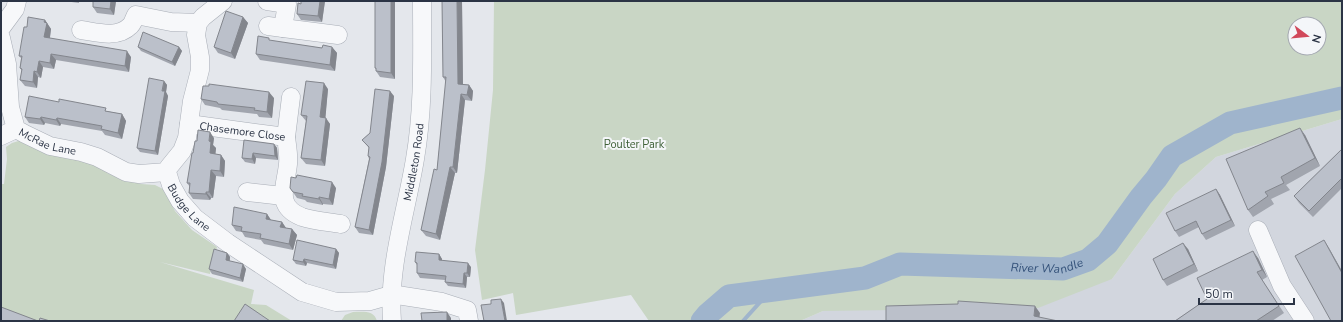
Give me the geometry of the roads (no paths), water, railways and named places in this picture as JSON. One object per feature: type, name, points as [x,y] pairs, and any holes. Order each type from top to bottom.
[{"type":"street","points":[[1,28],[15,9],[17,1]]},
{"type":"street","points":[[81,30],[106,34],[118,33],[131,26],[137,8],[171,22],[198,23],[203,17],[223,1]]},
{"type":"street","points":[[267,1],[287,2],[276,27],[338,35]]},
{"type":"street","name":"Middleton Road","points":[[392,321],[391,295],[393,266],[416,158],[422,72],[422,1]]},
{"type":"street","name":"Budge Lane","points":[[198,23],[196,35],[200,57],[200,70],[192,100],[187,138],[182,151],[169,167],[168,172],[168,178],[180,201],[195,218],[228,243],[302,292],[336,302],[370,301],[391,295]]},
{"type":"street","name":"McRae Lane","points":[[1,38],[7,64],[10,107],[9,133],[25,134],[50,146],[81,152],[97,157],[126,172],[139,174],[168,172]]},
{"type":"street","points":[[286,136],[291,97]]},
{"type":"street","name":"Chasemore Close","points":[[189,124],[286,136],[289,153],[282,196]]},
{"type":"street","points":[[247,192],[282,196],[286,204],[298,215],[341,224]]},
{"type":"street","points":[[1258,230],[1282,286],[1305,321]]},
{"type":"street","points":[[391,295],[442,302],[467,310],[469,321]]},
{"type":"waterway","name":"River Wandle","points":[[702,321],[729,296],[865,278],[900,264],[1063,269],[1088,260],[1107,244],[1172,156],[1230,123],[1342,98]]},
{"type":"waterway","points":[[743,321],[771,290]]},
{"type":"park label","name":"Poulter Park","points":[[634,144]]}]
